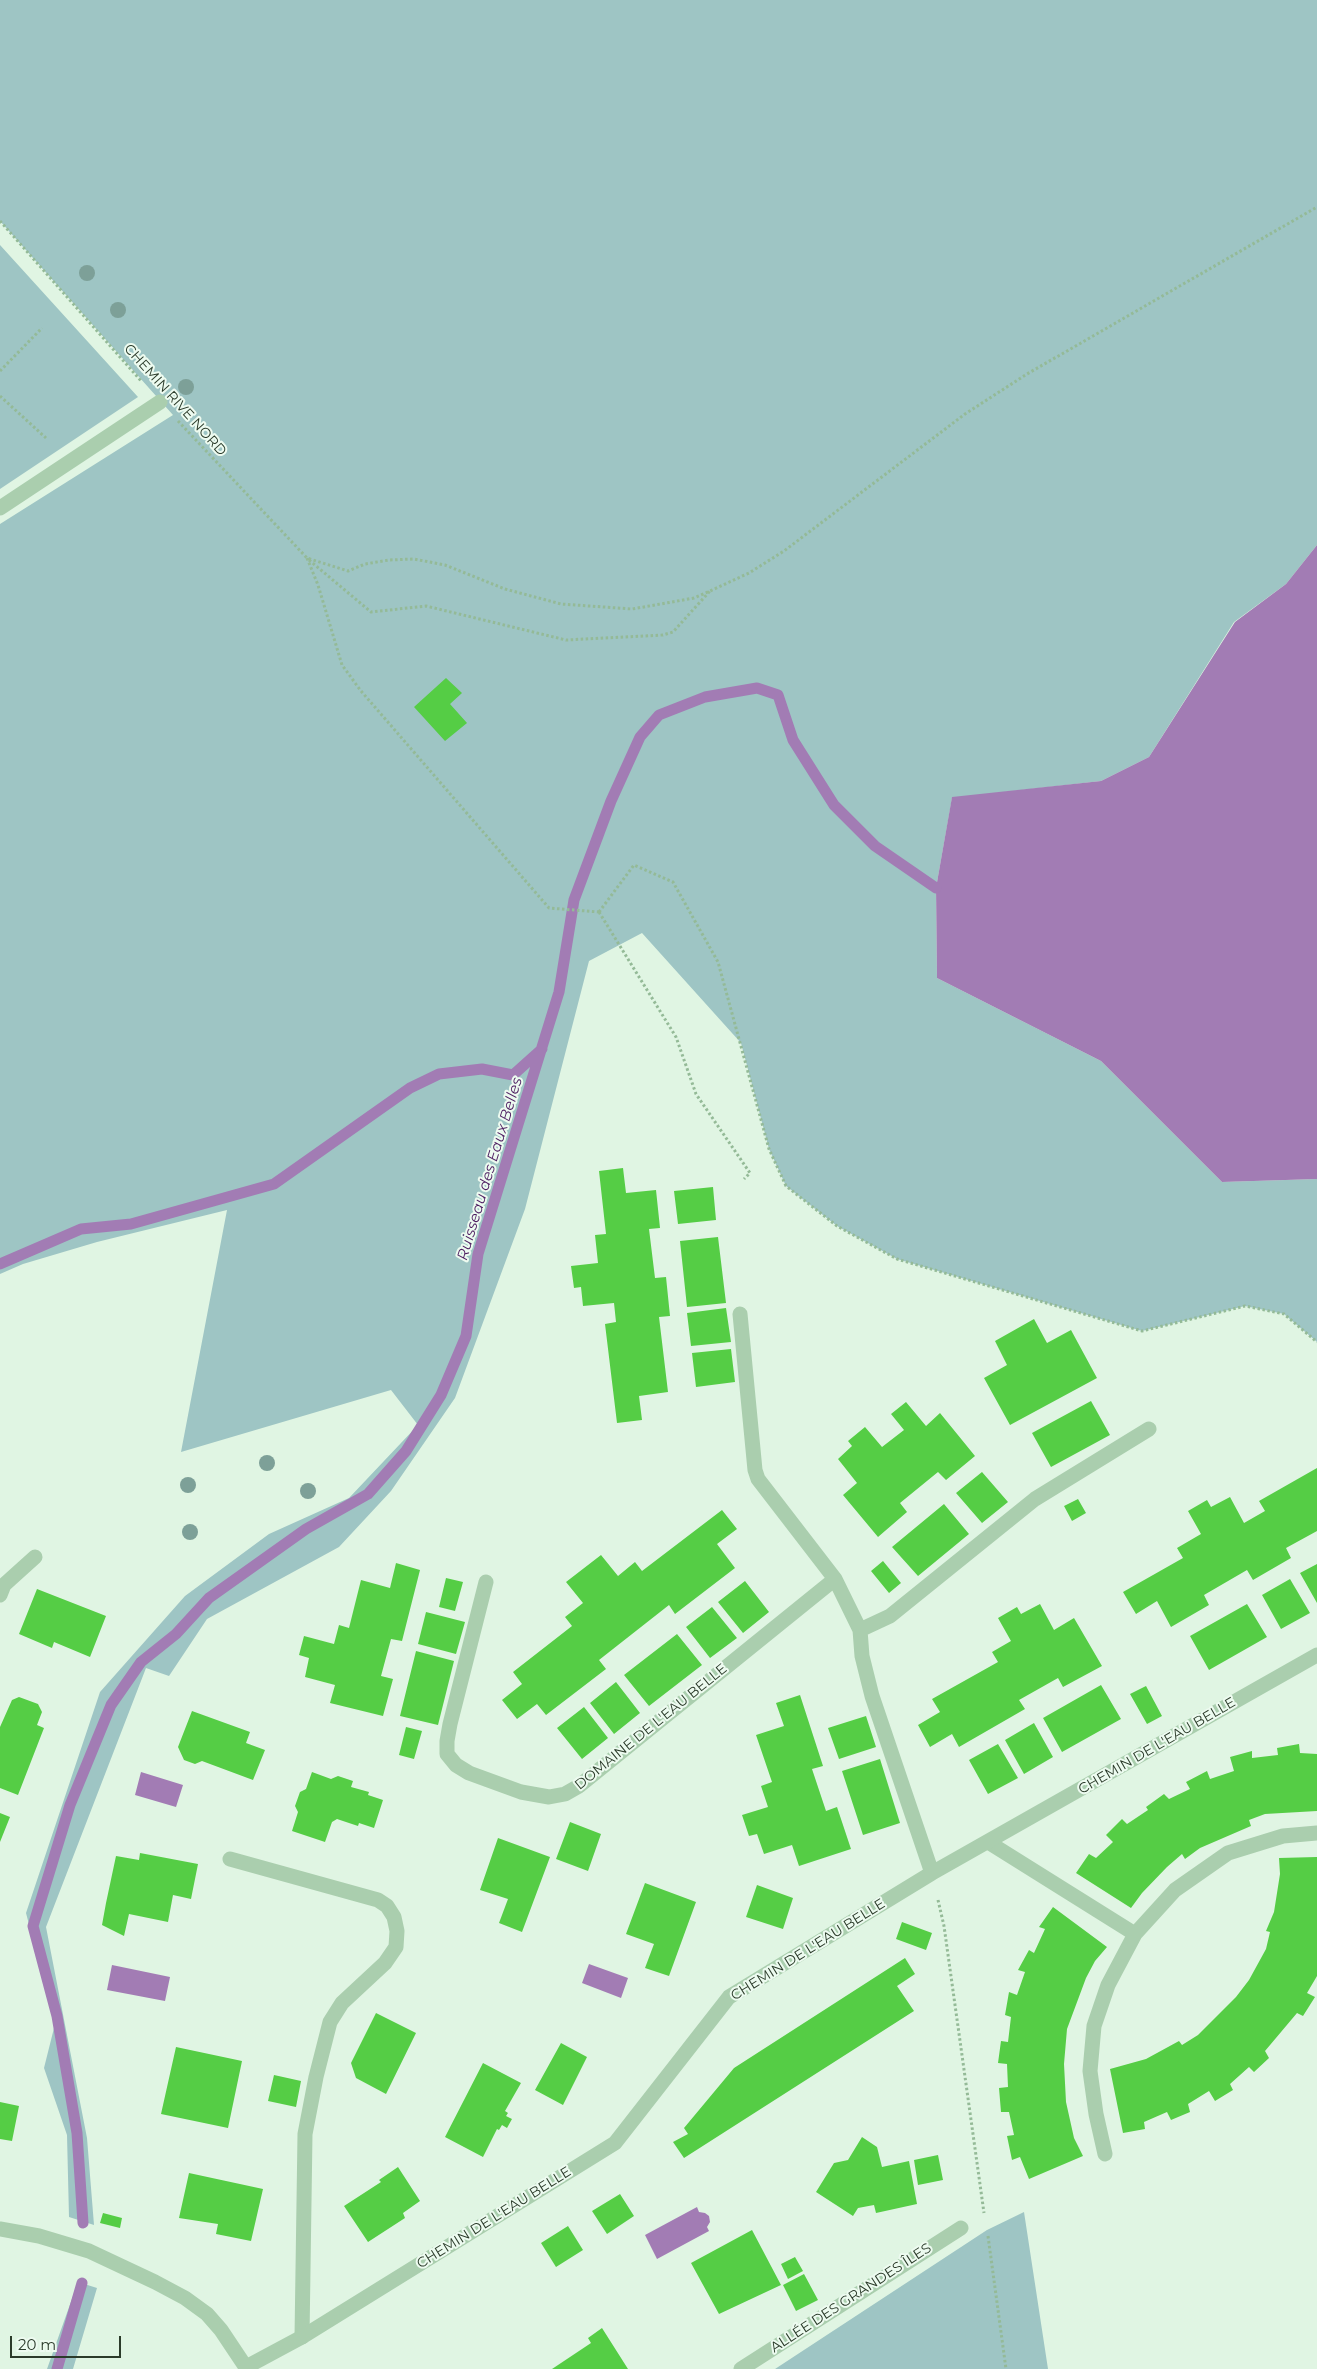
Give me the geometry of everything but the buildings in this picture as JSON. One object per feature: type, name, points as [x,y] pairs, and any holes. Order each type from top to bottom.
[{"type":"street","points":[[0,508],[160,402]]},
{"type":"street","points":[[740,1314],[755,1470],[758,1479],[835,1579],[860,1630],[862,1656],[872,1696],[932,1873]]},
{"type":"street","points":[[860,1630],[890,1616],[1035,1498],[1149,1429]]},
{"type":"street","points":[[0,1595],[4,1585],[35,1557]]},
{"type":"street","name":"DOMAINE DE L'EAU BELLE","points":[[486,1582],[450,1724],[447,1754],[456,1765],[469,1773],[521,1792],[549,1796],[565,1794],[579,1786],[835,1579]]},
{"type":"street","name":"CHEMIN DE L'EAU BELLE","points":[[247,2368],[302,2337],[615,2143],[728,1997],[932,1873],[1317,1655]]},
{"type":"street","points":[[1106,2154],[1096,2114],[1090,2070],[1094,2026],[1108,1985],[1135,1934],[1175,1890],[1228,1853],[1283,1836],[1317,1833]]},
{"type":"street","points":[[988,1842],[1135,1934]]},
{"type":"street","points":[[230,1859],[378,1900],[387,1906],[394,1917],[397,1931],[396,1947],[385,1962],[342,2003],[330,2022],[316,2077],[306,2134],[302,2337]]},
{"type":"street","name":"ALLÉE DES GRANDES ÎLES","points":[[741,2369],[961,2228]]},
{"type":"street","points":[[0,2229],[39,2236],[89,2251],[185,2298],[207,2314],[221,2330],[247,2368]]},
{"type":"path","points":[[307,558],[371,612],[426,606],[566,640],[663,635],[673,632],[679,628],[710,591],[748,573],[784,551],[965,414],[1027,374],[1317,207]]},
{"type":"path","name":"CHEMIN RIVE NORD","points":[[0,221],[160,402],[307,558],[348,571],[365,564],[389,560],[414,559],[445,565],[505,589],[561,604],[598,608],[632,609],[694,598],[710,591]]},
{"type":"path","points":[[0,371],[42,328]]},
{"type":"path","points":[[0,396],[46,438]]},
{"type":"path","points":[[307,558],[318,585],[342,665],[361,691],[549,908],[599,912]]},
{"type":"path","points":[[599,912],[634,865],[673,882],[718,962],[769,1149],[786,1186],[837,1226],[897,1258],[1142,1332],[1245,1306],[1284,1314],[1317,1342]]},
{"type":"path","points":[[599,912],[676,1037],[696,1094],[750,1174],[744,1179]]},
{"type":"path","points":[[932,1873],[944,1926],[985,2220]]},
{"type":"path","points":[[987,2230],[1006,2369]]},
{"type":"shaded area","points":[[0,0],[1317,0],[1317,545],[1286,584],[1234,622],[1149,757],[1101,781],[952,798],[936,888],[937,978],[1101,1061],[1222,1182],[1317,1179],[1317,1342],[1284,1314],[1245,1306],[1142,1331],[897,1259],[837,1226],[786,1186],[769,1149],[741,1043],[642,933],[589,961],[525,1209],[455,1398],[391,1491],[339,1547],[207,1619],[169,1676],[146,1668],[46,1927],[87,2138],[94,2225],[69,2217],[67,2135],[44,2068],[55,2024],[26,1913],[100,1692],[185,1596],[269,1534],[349,1498],[418,1425],[391,1390],[181,1452],[227,1210],[97,1242],[23,1264],[0,1274],[0,524],[173,415],[0,221]]},
{"type":"shaded area","points":[[0,245],[138,397],[0,489]]},
{"type":"shaded area","points":[[1317,545],[1317,1179],[1222,1182],[1101,1061],[937,978],[936,888],[952,797],[1101,781],[1149,757],[1235,622],[1286,584]]},
{"type":"shaded area","points":[[141,1772],[183,1785],[176,1807],[135,1795]]},
{"type":"shaded area","points":[[589,1964],[628,1978],[621,1998],[582,1983]]},
{"type":"shaded area","points":[[112,1965],[170,1977],[165,2001],[107,1990]]},
{"type":"shaded area","points":[[697,2207],[699,2212],[709,2216],[710,2222],[707,2227],[709,2231],[657,2259],[645,2235]]},
{"type":"shaded area","points":[[1024,2212],[1048,2369],[775,2369],[987,2230]]},
{"type":"shaded area","points":[[78,2282],[97,2288],[73,2369],[47,2369]]},
{"type":"waterway","name":"Ruisseau des Eaux Belles","points":[[83,2223],[77,2133],[57,2016],[33,1926],[70,1805],[111,1705],[141,1662],[176,1634],[209,1598],[306,1529],[368,1494],[406,1451],[441,1395],[466,1336],[478,1254],[559,992],[574,900],[611,801],[640,737],[659,715],[705,697],[757,688],[778,695],[793,740],[834,805],[875,846],[936,888]]},
{"type":"waterway","points":[[0,1264],[81,1229],[131,1224],[274,1184],[410,1088],[439,1074],[482,1069],[513,1075],[542,1049]]},
{"type":"waterway","name":"Ruisseau des Eaux Belles","points":[[57,2369],[82,2283]]}]
